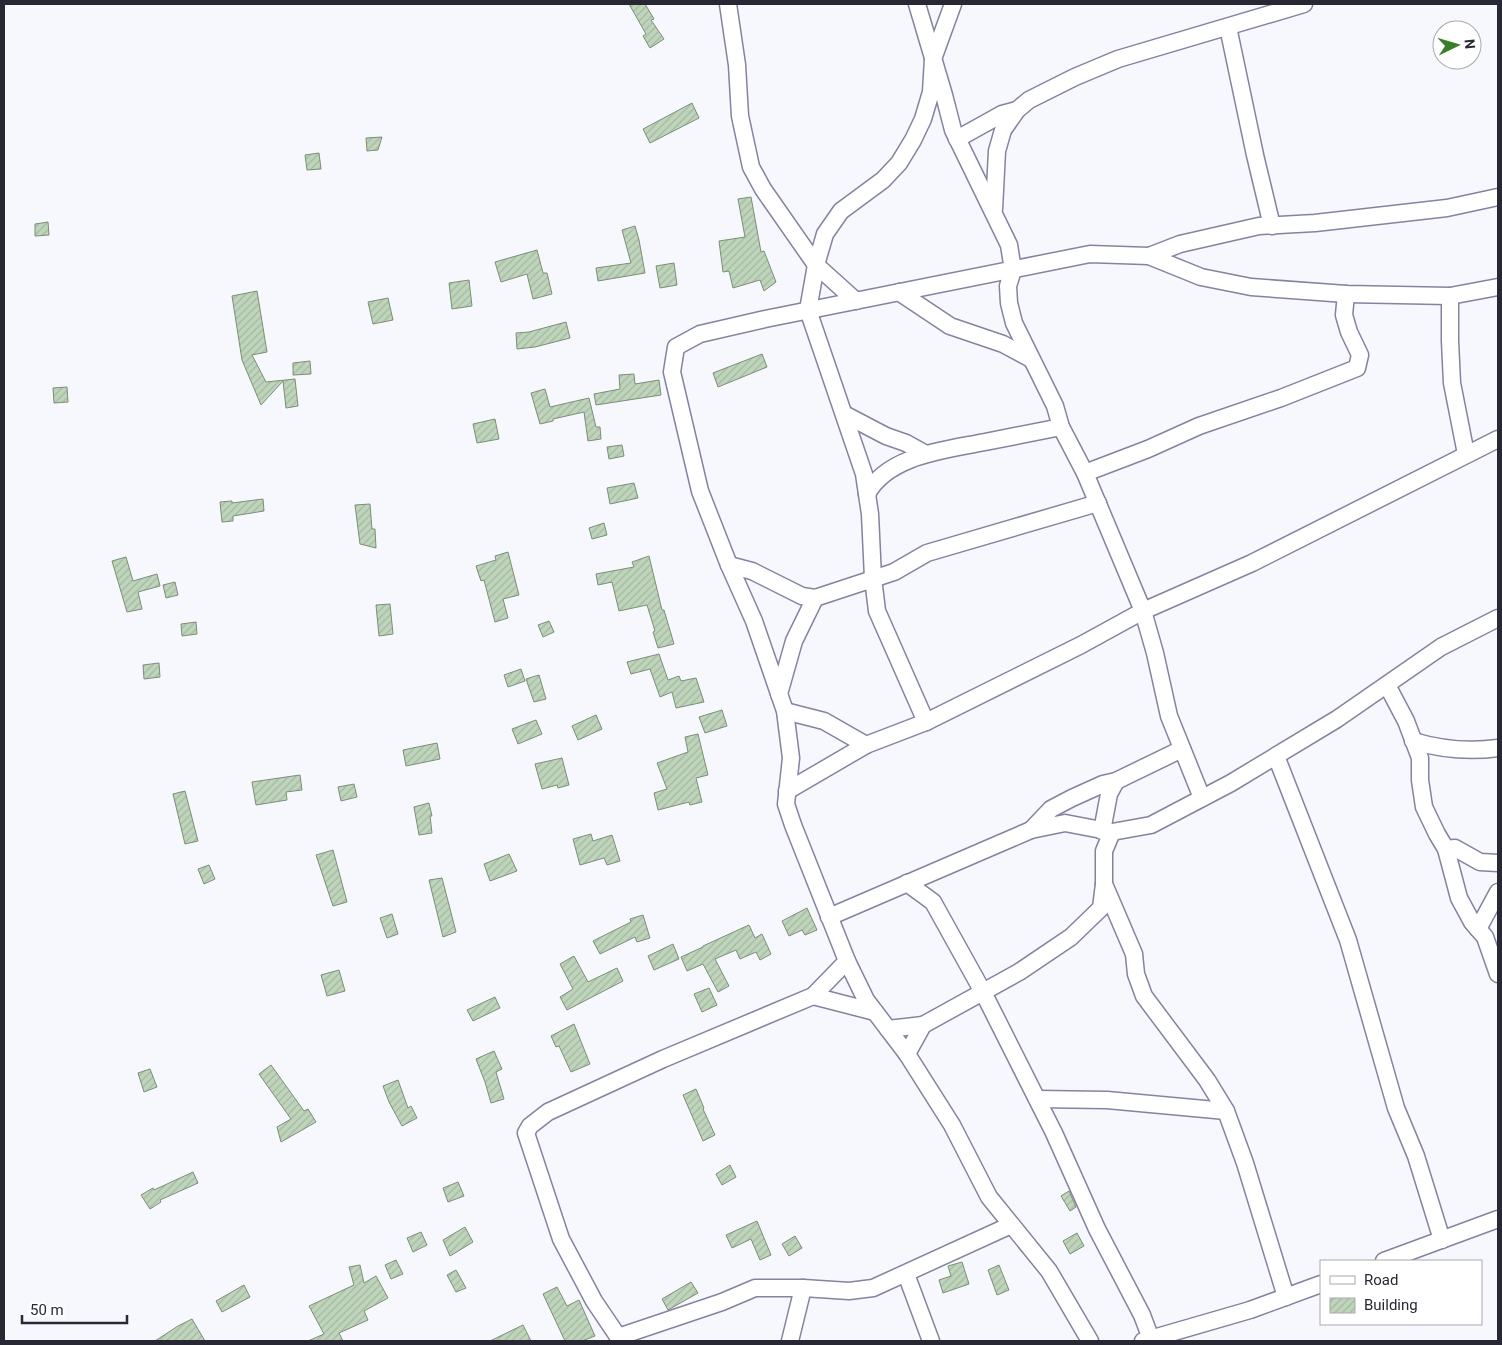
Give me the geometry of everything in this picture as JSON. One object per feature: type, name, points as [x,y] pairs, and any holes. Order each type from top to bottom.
[{"type":"street","points":[[728,4],[737,65],[740,116],[751,167],[763,189],[816,265],[856,301]]},
{"type":"street","points":[[917,4],[953,130],[1009,245],[1013,270],[1008,286],[1009,303],[1014,323],[1055,406],[1061,427],[1085,473],[1143,611],[1155,653],[1169,716],[1202,798]]},
{"type":"street","points":[[926,722],[877,611],[873,578],[873,547],[864,474],[808,310],[816,265],[825,234],[841,211],[883,180],[899,163],[923,119],[931,92],[933,59],[953,4]]},
{"type":"street","points":[[994,214],[997,152],[1003,130],[1017,110],[1029,100],[1047,90],[1118,59],[1304,4]]},
{"type":"street","points":[[1228,27],[1272,226]]},
{"type":"street","points":[[957,139],[1002,114],[1017,110]]},
{"type":"street","points":[[1149,256],[1180,244],[1259,226],[1315,223],[1447,208],[1498,197]]},
{"type":"street","points":[[1090,1341],[1049,1272],[989,1197],[952,1125],[907,1054],[866,1000],[847,961],[786,804],[791,758],[785,711],[754,621],[729,565],[700,490],[672,372],[676,347],[700,334],[808,310],[1090,254],[1149,256],[1201,278],[1251,287],[1346,294],[1450,296],[1498,287]]},
{"type":"street","points":[[899,292],[950,326],[1003,344],[1031,359]]},
{"type":"street","points":[[1085,473],[1148,450],[1200,426],[1281,398],[1357,368],[1360,355],[1349,332],[1344,314],[1346,294]]},
{"type":"street","points":[[1450,296],[1452,383],[1466,454]]},
{"type":"street","points":[[844,414],[926,454]]},
{"type":"street","points":[[867,494],[873,483],[891,469],[926,454],[1061,427]]},
{"type":"street","points":[[787,791],[866,745],[926,722],[1081,645],[1143,611],[1252,562],[1498,439]]},
{"type":"street","points":[[729,565],[752,571],[802,596],[815,598],[894,572],[927,553],[1098,503]]},
{"type":"street","points":[[779,694],[794,641],[815,598]]},
{"type":"street","points":[[829,917],[1031,830],[1066,824],[1107,832],[1151,825],[1231,783],[1337,718],[1441,647],[1498,618]]},
{"type":"street","points":[[1387,685],[1406,721],[1420,758],[1420,780],[1424,807],[1436,834],[1446,848],[1459,898],[1472,922],[1485,937],[1498,974]]},
{"type":"street","points":[[785,711],[824,721],[866,745]]},
{"type":"street","points":[[1414,741],[1436,748],[1488,750],[1498,748]]},
{"type":"street","points":[[1031,830],[1051,809],[1103,784],[1116,781],[1182,749]]},
{"type":"street","points":[[1276,756],[1348,940],[1396,1108],[1416,1156],[1442,1240]]},
{"type":"street","points":[[888,1029],[923,1025],[1019,972],[1070,937],[1101,908],[1109,794],[1116,781]]},
{"type":"street","points":[[1446,848],[1454,848],[1480,862],[1498,863]]},
{"type":"street","points":[[932,872],[933,902]]},
{"type":"street","points":[[907,883],[933,902],[983,992],[1054,1133],[1097,1229],[1142,1316],[1147,1340],[1250,1310],[1320,1284]]},
{"type":"street","points":[[1104,884],[1134,954],[1136,974],[1144,996],[1207,1080],[1226,1111],[1245,1163],[1286,1297]]},
{"type":"street","points":[[1478,929],[1498,892]]},
{"type":"street","points":[[847,961],[813,996],[663,1059],[548,1112],[530,1126],[526,1133],[561,1239],[594,1302],[620,1339],[755,1288],[803,1288],[849,1291],[873,1288],[1011,1225]]},
{"type":"street","points":[[813,996],[875,1012]]},
{"type":"street","points":[[907,1054],[923,1025]]},
{"type":"street","points":[[1037,1099],[1107,1100],[1226,1111]]},
{"type":"street","points":[[1387,1260],[1498,1219]]},
{"type":"street","points":[[906,1274],[931,1341]]},
{"type":"street","points":[[790,1341],[803,1288]]},
{"type":"building","points":[[629,4],[645,4],[654,19],[651,20],[664,39],[650,48],[643,36],[646,34]]},
{"type":"building","points":[[692,103],[699,118],[650,143],[643,129]]},
{"type":"building","points":[[382,137],[378,150],[367,151],[366,138]]},
{"type":"building","points":[[319,153],[321,169],[307,170],[305,155]]},
{"type":"building","points":[[751,197],[761,252],[764,251],[776,282],[764,291],[760,280],[733,288],[729,271],[723,272],[719,241],[745,237],[738,199]]},
{"type":"building","points":[[48,222],[49,235],[35,236],[35,224]]},
{"type":"building","points":[[635,226],[645,273],[598,281],[596,268],[631,263],[622,230]]},
{"type":"building","points":[[537,250],[543,273],[547,273],[552,294],[533,299],[527,274],[501,282],[495,262]]},
{"type":"building","points":[[674,263],[677,285],[660,288],[656,266]]},
{"type":"building","points":[[469,280],[472,306],[452,309],[449,283]]},
{"type":"building","points":[[257,291],[267,352],[252,355],[266,382],[295,379],[298,406],[286,408],[283,381],[261,405],[242,360],[232,296]]},
{"type":"building","points":[[388,298],[393,320],[373,324],[368,302]]},
{"type":"building","points":[[566,322],[570,338],[535,347],[517,349],[516,333],[529,332]]},
{"type":"building","points":[[762,354],[767,367],[718,387],[713,373]]},
{"type":"building","points":[[310,361],[311,374],[293,375],[293,363]]},
{"type":"building","points":[[634,374],[635,384],[659,380],[661,395],[596,405],[594,394],[620,389],[619,375]]},
{"type":"building","points":[[67,387],[68,402],[54,403],[53,388]]},
{"type":"building","points":[[545,389],[550,407],[589,398],[596,427],[600,427],[601,439],[588,441],[584,412],[540,424],[531,393]]},
{"type":"building","points":[[495,419],[499,439],[477,443],[473,424]]},
{"type":"building","points":[[622,445],[624,456],[609,459],[607,447]]},
{"type":"building","points":[[634,483],[638,498],[610,504],[607,488]]},
{"type":"building","points":[[263,499],[264,511],[233,516],[233,521],[222,522],[220,502],[232,501],[232,503]]},
{"type":"building","points":[[370,504],[372,529],[375,529],[376,548],[360,544],[355,505]]},
{"type":"building","points":[[604,523],[607,535],[592,539],[589,528]]},
{"type":"building","points":[[508,552],[519,595],[503,599],[508,618],[495,622],[484,580],[481,581],[476,566],[496,560],[495,556]]},
{"type":"building","points":[[649,556],[662,610],[664,610],[674,644],[658,648],[647,605],[619,611],[612,582],[598,585],[596,574],[634,567],[632,562]]},
{"type":"building","points":[[126,557],[133,581],[157,574],[160,586],[138,592],[142,609],[127,612],[112,561]]},
{"type":"building","points":[[175,582],[178,595],[166,598],[163,585]]},
{"type":"building","points":[[390,604],[393,634],[379,636],[376,605]]},
{"type":"building","points":[[549,621],[554,632],[543,637],[538,625]]},
{"type":"building","points":[[196,622],[197,634],[182,636],[181,624]]},
{"type":"building","points":[[659,654],[668,680],[679,676],[681,681],[696,678],[704,702],[676,708],[672,692],[660,697],[650,669],[631,674],[627,662]]},
{"type":"building","points":[[159,663],[160,677],[144,679],[143,665]]},
{"type":"building","points":[[521,669],[525,681],[508,687],[504,675]]},
{"type":"building","points":[[539,675],[546,699],[534,702],[526,679]]},
{"type":"building","points":[[722,710],[727,726],[705,733],[699,717]]},
{"type":"building","points":[[596,715],[602,729],[578,740],[572,726]]},
{"type":"building","points":[[536,720],[542,734],[518,744],[512,729]]},
{"type":"building","points":[[698,734],[708,775],[696,778],[702,802],[690,805],[689,802],[658,810],[654,793],[667,789],[657,763],[688,752],[685,737]]},
{"type":"building","points":[[437,743],[440,759],[406,766],[403,750]]},
{"type":"building","points":[[562,758],[569,785],[558,788],[557,785],[542,789],[535,764]]},
{"type":"building","points":[[300,775],[302,790],[286,792],[287,800],[256,805],[252,782]]},
{"type":"building","points":[[354,784],[357,797],[341,801],[338,787]]},
{"type":"building","points":[[185,791],[198,841],[185,844],[173,794]]},
{"type":"building","points":[[429,803],[432,816],[430,816],[432,833],[419,835],[414,807]]},
{"type":"building","points":[[591,834],[593,841],[612,835],[620,861],[607,865],[604,858],[580,865],[573,839]]},
{"type":"building","points":[[333,850],[347,902],[333,906],[316,855]]},
{"type":"building","points":[[509,854],[517,871],[490,881],[484,864]]},
{"type":"building","points":[[209,865],[215,879],[204,884],[198,869]]},
{"type":"building","points":[[442,878],[456,932],[443,937],[429,880]]},
{"type":"building","points":[[807,908],[817,930],[805,935],[802,930],[789,936],[782,921]]},
{"type":"building","points":[[392,914],[398,934],[387,938],[380,918]]},
{"type":"building","points":[[643,915],[650,938],[637,942],[635,937],[600,954],[593,941],[631,922],[630,919]]},
{"type":"building","points":[[749,925],[755,938],[762,934],[771,954],[760,960],[756,952],[740,959],[736,950],[715,959],[729,986],[718,992],[703,964],[687,971],[681,957]]},
{"type":"building","points":[[673,944],[679,959],[654,970],[648,956]]},
{"type":"building","points":[[574,956],[588,982],[617,968],[623,981],[567,1010],[560,997],[573,989],[560,964]]},
{"type":"building","points":[[339,970],[345,991],[327,996],[321,975]]},
{"type":"building","points":[[709,988],[717,1005],[702,1012],[694,994]]},
{"type":"building","points":[[495,997],[500,1008],[473,1021],[467,1010]]},
{"type":"building","points":[[574,1024],[590,1064],[571,1072],[559,1046],[556,1047],[551,1036]]},
{"type":"building","points":[[494,1051],[502,1069],[496,1072],[504,1099],[491,1103],[476,1059]]},
{"type":"building","points":[[271,1065],[304,1111],[308,1109],[316,1122],[281,1142],[277,1127],[291,1119],[259,1074]]},
{"type":"building","points":[[150,1069],[157,1087],[144,1092],[138,1073]]},
{"type":"building","points":[[398,1080],[408,1108],[411,1106],[417,1118],[402,1126],[383,1086]]},
{"type":"building","points":[[696,1089],[715,1135],[703,1141],[683,1095]]},
{"type":"building","points":[[730,1165],[736,1177],[722,1185],[716,1174]]},
{"type":"building","points":[[193,1172],[198,1183],[160,1200],[161,1202],[150,1209],[141,1195],[153,1188],[154,1190]]},
{"type":"building","points":[[458,1182],[464,1196],[448,1202],[443,1188]]},
{"type":"building","points":[[1069,1191],[1076,1207],[1070,1211],[1061,1196]]},
{"type":"building","points":[[757,1221],[771,1255],[760,1260],[751,1239],[732,1248],[726,1235]]},
{"type":"building","points":[[465,1227],[473,1242],[450,1256],[443,1240]]},
{"type":"building","points":[[421,1232],[427,1245],[413,1252],[407,1238]]},
{"type":"building","points":[[1077,1233],[1084,1246],[1070,1254],[1063,1241]]},
{"type":"building","points":[[795,1236],[802,1248],[789,1256],[782,1244]]},
{"type":"building","points":[[396,1260],[403,1274],[391,1279],[385,1265]]},
{"type":"building","points":[[962,1262],[969,1284],[943,1293],[939,1280],[951,1276],[948,1266]]},
{"type":"building","points":[[360,1265],[364,1283],[376,1276],[388,1298],[364,1311],[368,1320],[339,1333],[343,1341],[308,1341],[324,1334],[309,1306],[354,1285],[349,1267]]},
{"type":"building","points":[[999,1265],[1009,1290],[997,1295],[988,1270]]},
{"type":"building","points":[[456,1270],[466,1288],[456,1292],[447,1275]]},
{"type":"building","points":[[691,1282],[698,1293],[668,1310],[662,1299]]},
{"type":"building","points":[[244,1285],[250,1297],[222,1312],[216,1301]]},
{"type":"building","points":[[557,1287],[567,1306],[579,1300],[595,1336],[582,1341],[565,1341],[543,1294]]},
{"type":"building","points":[[192,1319],[205,1341],[155,1341],[178,1326]]},
{"type":"building","points":[[523,1325],[531,1341],[490,1341]]}]
